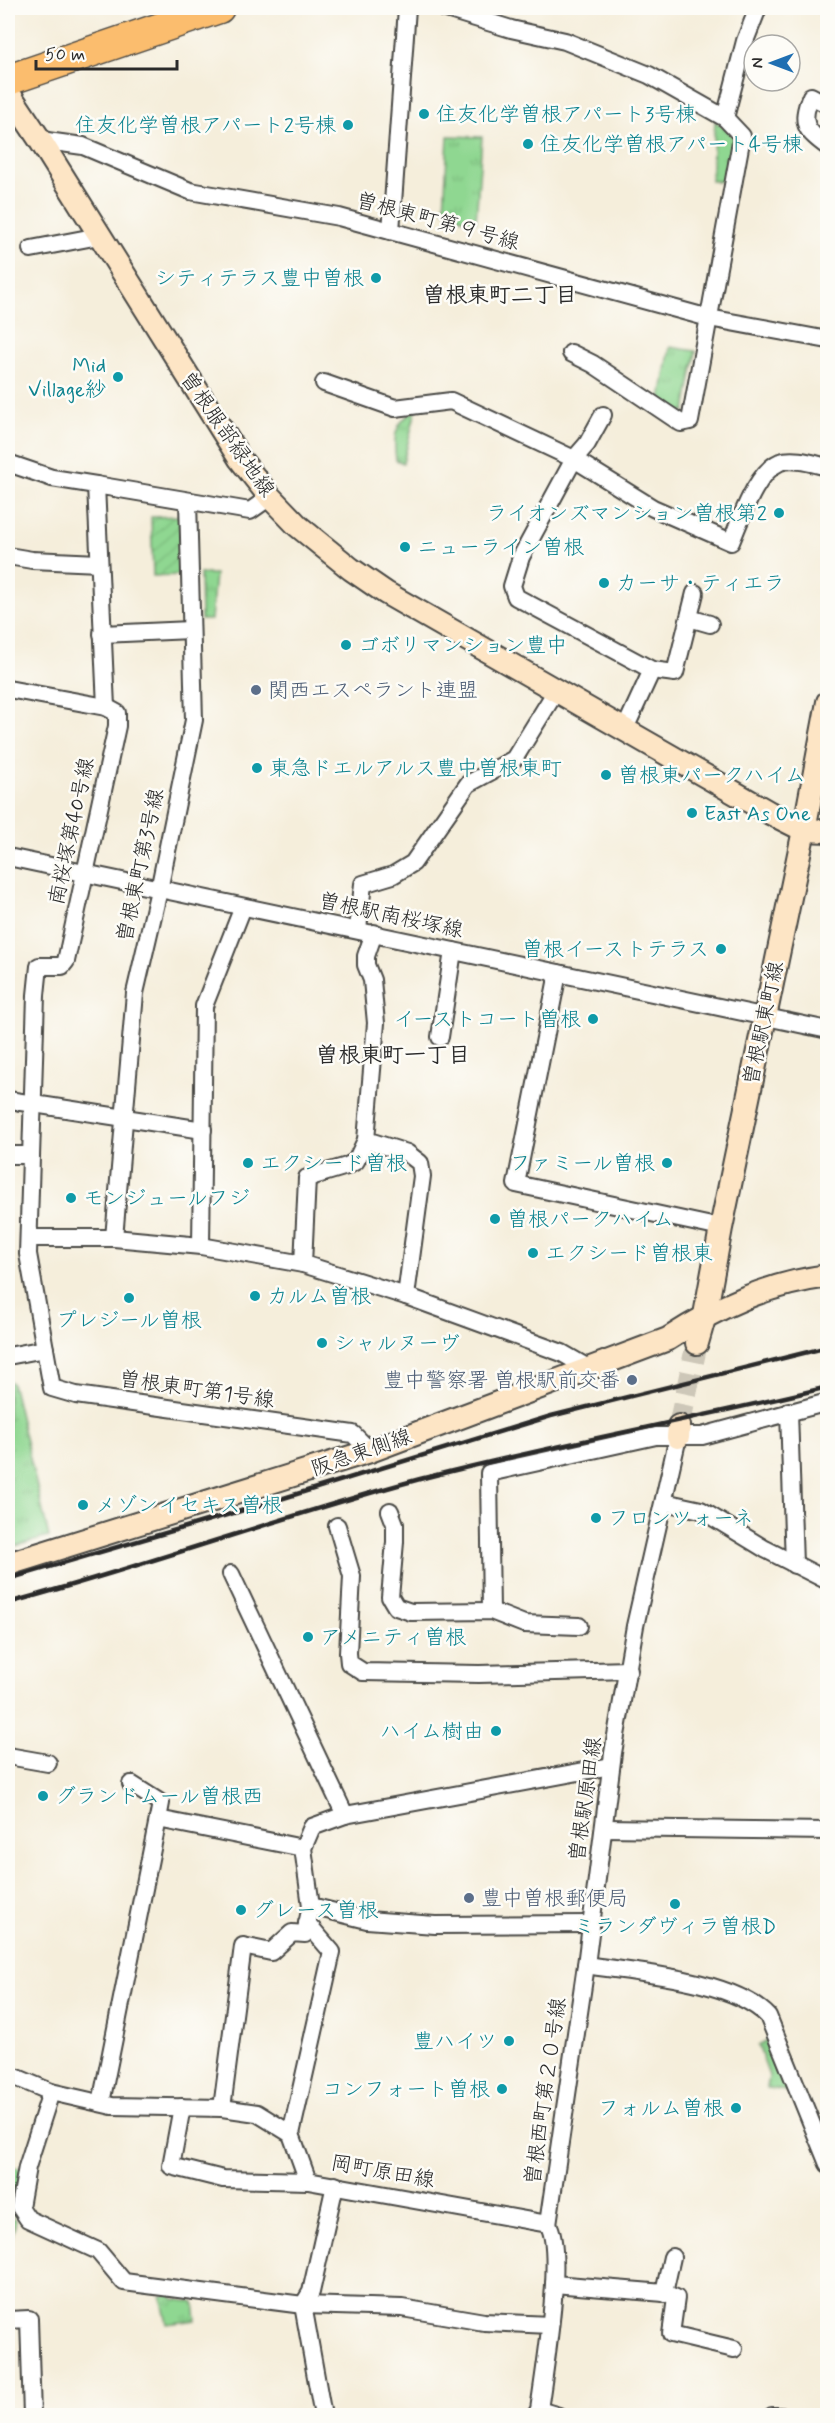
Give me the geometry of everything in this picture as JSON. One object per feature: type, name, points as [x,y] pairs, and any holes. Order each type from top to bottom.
[{"type":"highway","points":[[8,80],[219,8]]},
{"type":"street","points":[[391,231],[407,8]]},
{"type":"street","points":[[443,8],[511,29],[565,41],[649,75],[725,118],[741,136],[690,421],[681,423],[593,364],[571,353]]},
{"type":"street","points":[[725,118],[745,41],[758,8]]},
{"type":"street","name":"曽根服部緑地線","points":[[8,92],[240,459],[270,497],[314,541],[377,587],[624,731],[804,830],[828,831]]},
{"type":"street","points":[[828,105],[811,96],[804,112],[808,132],[828,147]]},
{"type":"street","name":"曽根東町第９号線","points":[[40,140],[83,146],[190,191],[339,217],[709,318],[828,340]]},
{"type":"street","points":[[31,249],[99,236]]},
{"type":"street","points":[[324,383],[395,408],[451,401],[574,459],[653,508],[731,542],[752,494],[770,469],[781,461],[794,460],[828,467]]},
{"type":"street","points":[[603,416],[587,444],[574,459],[521,557],[512,586],[516,597],[652,670],[675,672],[695,593]]},
{"type":"street","points":[[8,463],[52,478],[250,511],[270,497]]},
{"type":"street","name":"南桜塚第40号線","points":[[45,1349],[28,1254],[39,966],[62,966],[66,961],[117,726],[117,713],[105,707],[96,485]]},
{"type":"street","name":"曽根東町第3号線","points":[[114,1238],[135,993],[194,720],[188,501]]},
{"type":"street","points":[[8,556],[32,560],[99,563]]},
{"type":"street","points":[[689,618],[710,624]]},
{"type":"street","points":[[102,634],[191,630]]},
{"type":"street","points":[[624,731],[652,670]]},
{"type":"street","points":[[303,1264],[307,1178],[356,1161],[366,1140],[376,1023],[372,980],[366,965],[363,884],[393,875],[413,863],[468,784],[514,759],[556,691]]},
{"type":"street","points":[[8,692],[105,707]]},
{"type":"street","name":"曽根駅東町線","points":[[697,1343],[705,1315],[720,1228],[804,830],[828,702]]},
{"type":"street","name":"曽根駅南桜塚線","points":[[8,857],[828,1030]]},
{"type":"street","points":[[201,1246],[204,1006],[243,907]]},
{"type":"street","points":[[440,1037],[453,951]]},
{"type":"street","points":[[558,973],[516,1184],[720,1228]]},
{"type":"street","points":[[8,1100],[203,1130]]},
{"type":"street","points":[[366,1140],[407,1153],[420,1163],[422,1176],[406,1296]]},
{"type":"street","points":[[8,1155],[31,1155]]},
{"type":"street","points":[[29,1238],[114,1238],[201,1246],[303,1264],[406,1296],[562,1353],[588,1368]]},
{"type":"street","points":[[705,1315],[742,1297],[801,1280],[828,1276]]},
{"type":"street","name":"阪急東側線","points":[[8,1564],[79,1544],[370,1450],[668,1338],[705,1315]]},
{"type":"street","points":[[8,1356],[45,1349]]},
{"type":"street","name":"曽根東町第1号線","points":[[45,1349],[52,1388],[76,1395],[353,1434],[370,1450]]},
{"type":"street","points":[[491,1611],[489,1473],[651,1436],[679,1432],[702,1436],[828,1402]]},
{"type":"street","points":[[789,1412],[794,1565]]},
{"type":"street","name":"曽根駅原田線","points":[[586,1965],[611,1766],[635,1626],[679,1432]]},
{"type":"street","points":[[664,1502],[701,1510],[794,1565],[828,1581]]},
{"type":"street","points":[[390,1510],[395,1542],[390,1597],[396,1607],[411,1612],[491,1611],[524,1624],[579,1626]]},
{"type":"street","points":[[337,1526],[352,1576],[349,1663],[363,1672],[479,1674],[629,1670]]},
{"type":"street","points":[[231,1574],[345,1815]]},
{"type":"street","points":[[8,1756],[48,1763]]},
{"type":"street","points":[[222,2109],[243,1946],[271,1952],[292,1933],[304,1934],[311,1906],[303,1848],[312,1827],[345,1815],[611,1766]]},
{"type":"street","points":[[101,2103],[161,1803],[131,1784]]},
{"type":"street","points":[[158,1819],[303,1848]]},
{"type":"street","points":[[604,1828],[828,1831]]},
{"type":"street","points":[[311,1906],[367,1920],[435,1925],[591,1924]]},
{"type":"street","points":[[8,2074],[51,2092],[112,2106],[222,2109],[257,2113],[291,2134],[332,1952],[307,1923]]},
{"type":"street","points":[[586,1965],[707,1985],[733,1994],[761,2009],[768,2016],[828,2164]]},
{"type":"street","name":"曽根西町第２０号線","points":[[548,2224],[586,1965]]},
{"type":"street","points":[[51,2092],[27,2168],[20,2207],[28,2219],[98,2251],[124,2282],[303,2305],[402,2308],[484,2322],[550,2325]]},
{"type":"street","points":[[182,2108],[171,2166],[223,2179],[308,2181]]},
{"type":"street","name":"岡町原田線","points":[[291,2134],[308,2181],[548,2224]]},
{"type":"street","points":[[323,2415],[303,2305],[311,2292],[335,2185]]},
{"type":"street","points":[[548,2224],[554,2238],[554,2284],[537,2413],[559,2415]]},
{"type":"street","points":[[664,2293],[672,2258]]},
{"type":"street","points":[[554,2284],[664,2293],[676,2298],[671,2334],[734,2349]]},
{"type":"street","points":[[8,2320],[29,2319],[32,2415]]},
{"type":"street","points":[[772,2415],[781,2415]]},
{"type":"green space","points":[[715,121],[731,133],[734,143],[727,181],[711,181]]},
{"type":"green space","points":[[448,136],[482,137],[476,221],[466,220],[444,210]]},
{"type":"green space","points":[[670,347],[696,351],[685,411],[680,412],[661,399]]},
{"type":"green space","points":[[416,410],[403,463],[396,460],[395,437],[399,425]]},
{"type":"green space","points":[[180,516],[182,575],[153,576],[151,517]]},
{"type":"green space","points":[[200,574],[215,574],[211,620],[201,620]]},
{"type":"green space","points":[[8,1381],[12,1383],[49,1537],[8,1548]]},
{"type":"green space","points":[[771,2038],[787,2079],[785,2091],[767,2088],[769,2076],[758,2045]]},
{"type":"green space","points":[[8,2165],[21,2169],[12,2219],[16,2220],[12,2238],[8,2238]]},
{"type":"green space","points":[[172,2294],[173,2299],[194,2302],[196,2320],[167,2324],[161,2296]]},
{"type":"tunnel","points":[[679,1426],[697,1343]]},
{"type":"railway","points":[[8,1579],[261,1505],[551,1416],[828,1347]]},
{"type":"railway","points":[[8,1603],[420,1479],[522,1454],[828,1387]]},
{"type":"place","name":"住友化学曽根アパート3号棟","points":[[424,114]]},
{"type":"place","name":"住友化学曽根アパート2号棟","points":[[348,125]]},
{"type":"place","name":"住友化学曽根アパート4号棟","points":[[528,144]]},
{"type":"place","name":"シティテラス豊中曽根","points":[[376,278]]},
{"type":"place","name":"Mid Village紗","points":[[118,377]]},
{"type":"place","name":"ライオンズマンション曽根第2","points":[[779,513]]},
{"type":"place","name":"ニューライン曽根","points":[[405,547]]},
{"type":"place","name":"カーサ・ティエラ","points":[[604,583]]},
{"type":"place","name":"ゴボリマンション豊中","points":[[346,645]]},
{"type":"place","name":"関西エスペラント連盟","points":[[256,690]]},
{"type":"place","name":"東急ドエルアルス豊中曽根東町","points":[[257,768]]},
{"type":"place","name":"曽根東パークハイム","points":[[606,775]]},
{"type":"place","name":"East As One","points":[[692,813]]},
{"type":"place","name":"曽根イーストテラス","points":[[721,949]]},
{"type":"place","name":"イーストコート曽根","points":[[593,1019]]},
{"type":"place","name":"エクシード曽根","points":[[248,1163]]},
{"type":"place","name":"ファミール曽根","points":[[667,1163]]},
{"type":"place","name":"モンジュールフジ","points":[[71,1198]]},
{"type":"place","name":"曽根パークハイム","points":[[495,1219]]},
{"type":"place","name":"エクシード曽根東","points":[[533,1253]]},
{"type":"place","name":"カルム曽根","points":[[255,1296]]},
{"type":"place","name":"プレジール曽根","points":[[129,1298]]},
{"type":"place","name":"シャルヌーヴ","points":[[322,1343]]},
{"type":"place","name":"豊中警察署 曽根駅前交番","points":[[632,1380]]},
{"type":"place","name":"メゾンイセキス曽根","points":[[83,1505]]},
{"type":"place","name":"フロンツォーネ","points":[[596,1518]]},
{"type":"place","name":"アメニティ曽根","points":[[308,1637]]},
{"type":"place","name":"ハイム樹由","points":[[496,1731]]},
{"type":"place","name":"グランドムール曽根西","points":[[43,1796]]},
{"type":"place","name":"豊中曽根郵便局","points":[[469,1898]]},
{"type":"place","name":"ミランダヴィラ曽根D","points":[[675,1904]]},
{"type":"place","name":"グレース曽根","points":[[241,1910]]},
{"type":"place","name":"豊ハイツ","points":[[509,2041]]},
{"type":"place","name":"コンフォート曽根","points":[[502,2089]]},
{"type":"place","name":"フォルム曽根","points":[[736,2108]]},
{"type":"district","name":"曽根東町二丁目","points":[[500,294]]},
{"type":"district","name":"曽根東町一丁目","points":[[393,1054]]}]
